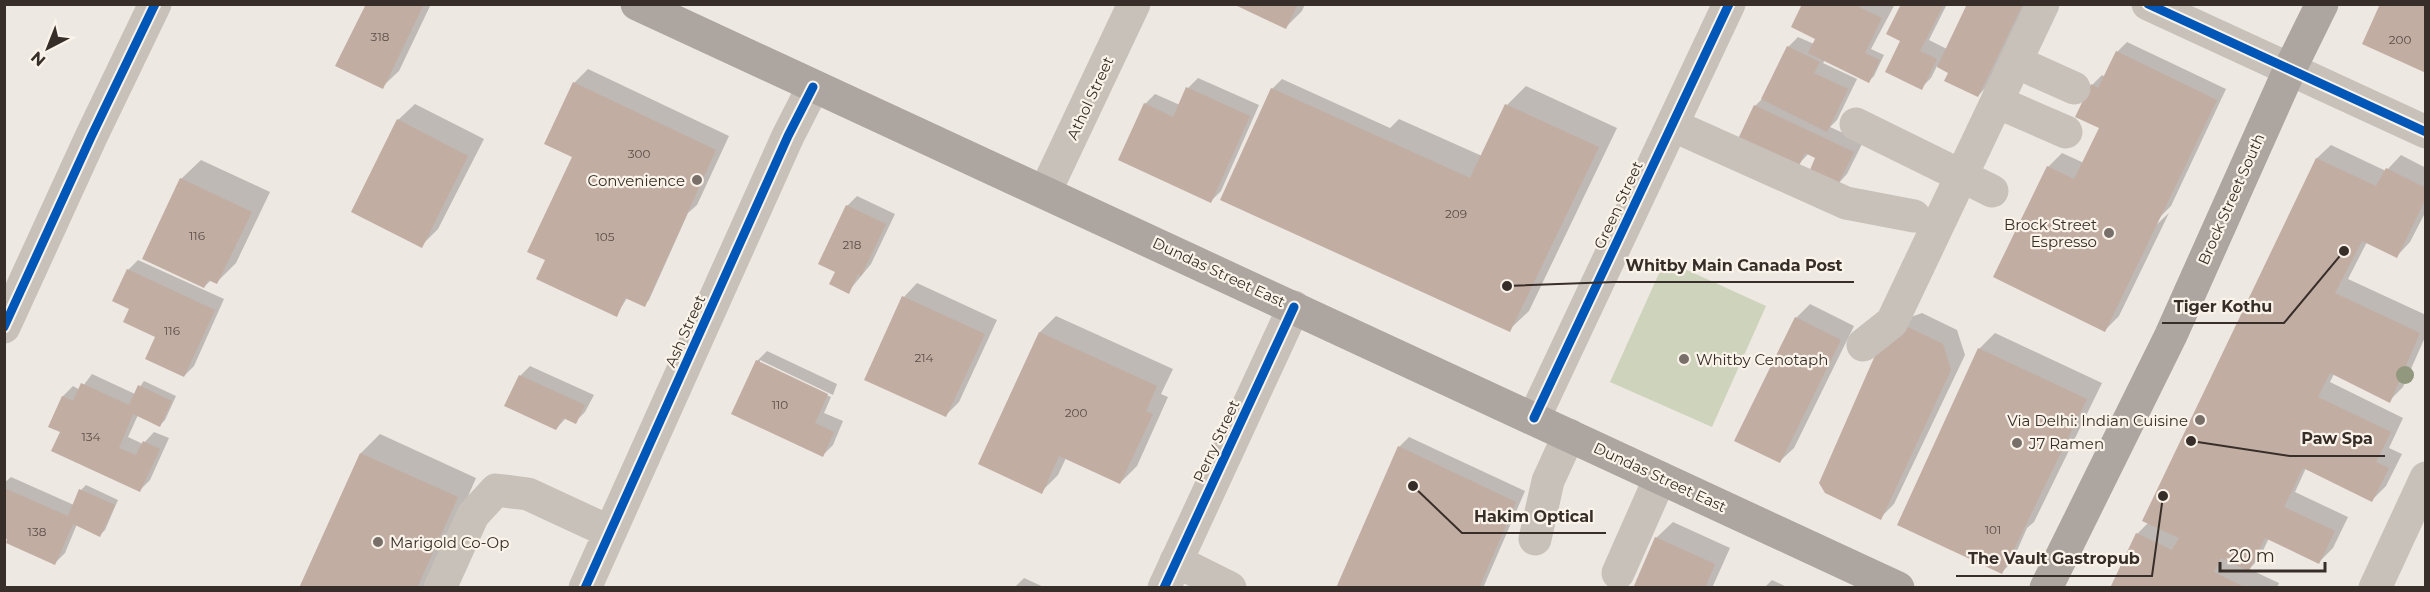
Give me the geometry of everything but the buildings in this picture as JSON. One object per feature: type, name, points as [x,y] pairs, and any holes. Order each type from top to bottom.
[{"type":"main road","name":"Dundas Street East","points":[[637,4],[1898,588]]},
{"type":"main road","name":"Brock Street South","points":[[2046,588],[2171,335],[2289,71],[2322,4]]},
{"type":"main road","points":[[1807,545],[1854,588]]},
{"type":"street","points":[[4,327],[155,4]]},
{"type":"street","name":"Athol Street","points":[[1046,192],[1134,4]]},
{"type":"street","name":"Green Street","points":[[1534,418],[1729,4]]},
{"type":"street","points":[[1863,345],[1892,322],[2043,4]]},
{"type":"street","points":[[2148,4],[2289,71],[2426,132]]},
{"type":"street","points":[[2016,62],[2074,88]]},
{"type":"street","name":"Ash Street","points":[[585,588],[788,136],[813,87]]},
{"type":"street","points":[[1997,102],[2066,132]]},
{"type":"street","points":[[1856,124],[1992,191]]},
{"type":"street","points":[[1672,125],[1846,203],[1914,216]]},
{"type":"street","name":"Perry Street","points":[[1170,574],[1294,308]]},
{"type":"street","points":[[1535,539],[1548,481],[1569,435]]},
{"type":"street","points":[[1618,573],[1660,477]]},
{"type":"street","points":[[2375,588],[2426,478]]},
{"type":"street","points":[[440,588],[473,515],[496,490],[528,494],[610,532]]},
{"type":"street","points":[[1170,574],[1230,588]]},
{"type":"green space","points":[[1665,260],[1766,306],[1712,427],[1610,382]]},
{"type":"cycle path","points":[[4,327],[155,4]]},
{"type":"cycle path","points":[[1534,418],[1729,4]]},
{"type":"cycle path","points":[[2148,4],[2426,132]]},
{"type":"cycle path","points":[[585,588],[788,136],[813,87]]},
{"type":"cycle path","points":[[1164,588],[1294,307]]},
{"type":"place","name":"Convenience","points":[[697,180]]},
{"type":"place","name":"Brock Street Espresso","points":[[2109,233]]},
{"type":"place","name":"Tiger Kothu","points":[[2344,251]]},
{"type":"place","name":"Whitby Main Canada Post","points":[[1507,286]]},
{"type":"place","name":"Whitby Cenotaph","points":[[1684,359]]},
{"type":"place","name":"Via Delhi: Indian Cuisine","points":[[2200,420]]},
{"type":"place","name":"Paw Spa","points":[[2191,441]]},
{"type":"place","name":"J7 Ramen","points":[[2017,443]]},
{"type":"place","name":"Hakim Optical","points":[[1413,486]]},
{"type":"place","name":"The Vault Gastropub","points":[[2163,496]]},
{"type":"place","name":"Marigold Co-Op","points":[[378,542]]}]
